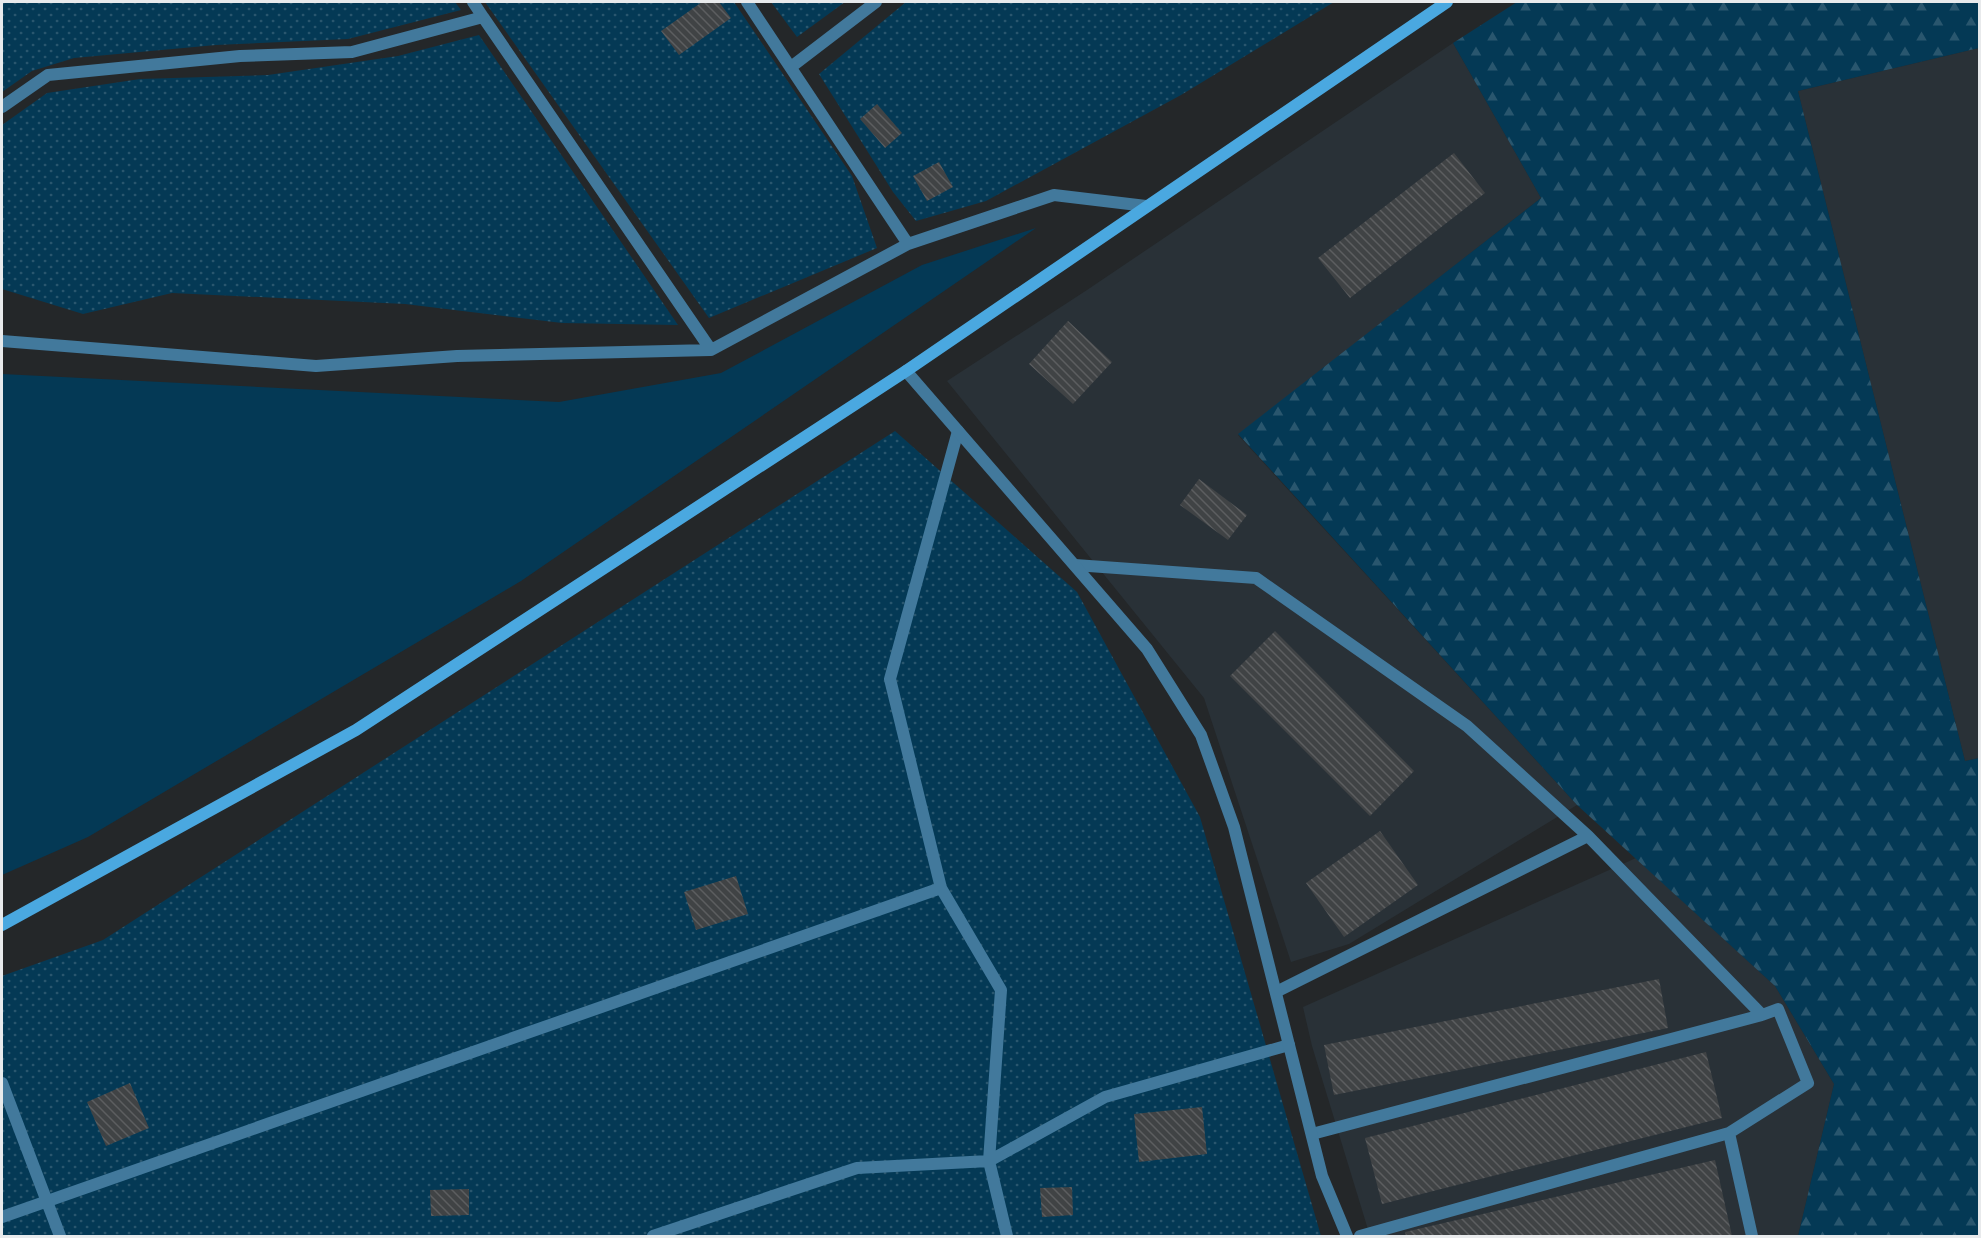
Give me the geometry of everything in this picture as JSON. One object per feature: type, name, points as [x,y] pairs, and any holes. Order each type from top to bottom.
[{"type":"main road","points":[[2,925],[356,730],[906,371],[1447,2]]},
{"type":"street","points":[[473,2],[711,350]]},
{"type":"street","points":[[747,2],[908,244]]},
{"type":"street","points":[[791,67],[876,2]]},
{"type":"street","points":[[2,107],[48,75],[240,56],[352,52],[483,17]]},
{"type":"street","points":[[2,341],[316,366],[457,356],[711,350],[908,244],[1054,195],[1146,206]]},
{"type":"street","points":[[906,371],[1147,649],[1201,735],[1234,827],[1322,1176],[1347,1236]]},
{"type":"street","points":[[958,430],[890,680],[941,888],[1001,990],[988,1161],[1007,1236]]},
{"type":"street","points":[[1075,565],[1256,578],[1467,726],[1588,836],[1762,1015]]},
{"type":"street","points":[[1276,992],[1588,836]]},
{"type":"street","points":[[2,1217],[941,888]]},
{"type":"street","points":[[1312,1134],[1778,1010],[1808,1083],[1729,1133],[1360,1236]]},
{"type":"street","points":[[653,1236],[857,1167],[988,1161],[1105,1097],[1289,1045]]},
{"type":"street","points":[[2,1083],[60,1236]]},
{"type":"street","points":[[1729,1133],[1752,1236]]},
{"type":"shaded area","points":[[1453,43],[1541,198],[1238,435],[1577,805],[1349,944],[1291,962],[1204,698],[947,381],[1087,290]]},
{"type":"shaded area","points":[[1979,48],[1979,758],[1965,761],[1798,91]]},
{"type":"shaded area","points":[[1636,858],[1775,986],[1834,1084],[1798,1236],[1370,1236],[1312,1046],[1303,1007]]},
{"type":"green space","points":[[2,2],[455,2],[461,10],[348,39],[216,45],[74,58],[32,71],[2,92]]},
{"type":"green space","points":[[485,2],[734,2],[852,176],[877,248],[709,318]]},
{"type":"green space","points":[[771,2],[845,2],[797,37]]},
{"type":"green space","points":[[906,2],[1334,2],[1181,95],[986,201],[916,221],[893,192],[819,74]]},
{"type":"green space","points":[[1517,2],[1979,2],[1979,48],[1798,91],[1965,761],[1979,758],[1979,1236],[1798,1236],[1834,1084],[1775,986],[1577,805],[1238,434],[1541,198],[1453,43]]},
{"type":"green space","points":[[479,35],[678,325],[562,323],[405,304],[172,293],[83,314],[2,289],[2,125],[47,93],[140,79],[268,75],[398,56]]},
{"type":"green space","points":[[1036,228],[521,581],[88,837],[2,875],[2,374],[559,402],[721,373],[922,265]]},
{"type":"green space","points":[[895,431],[1077,592],[1200,817],[1321,1236],[2,1236],[2,976],[103,940]]},
{"type":"building","points":[[702,2],[719,2],[731,18],[679,55],[661,31]]},
{"type":"building","points":[[877,104],[902,133],[885,148],[860,119]]},
{"type":"building","points":[[1454,153],[1485,193],[1350,298],[1318,258]]},
{"type":"building","points":[[939,162],[953,187],[927,201],[913,176]]},
{"type":"building","points":[[1068,321],[1112,362],[1073,404],[1029,364]]},
{"type":"building","points":[[1199,479],[1247,515],[1228,540],[1180,505]]},
{"type":"building","points":[[1275,631],[1414,771],[1370,816],[1230,676]]},
{"type":"building","points":[[1380,831],[1418,885],[1344,937],[1306,883]]},
{"type":"building","points":[[736,876],[748,914],[696,930],[684,892]]},
{"type":"building","points":[[1659,979],[1668,1028],[1334,1095],[1324,1045]]},
{"type":"building","points":[[1706,1052],[1722,1118],[1382,1204],[1365,1138]]},
{"type":"building","points":[[130,1083],[149,1128],[106,1146],[87,1102]]},
{"type":"building","points":[[1202,1107],[1207,1154],[1139,1162],[1134,1114]]},
{"type":"building","points":[[1715,1160],[1732,1236],[1406,1236],[1405,1232]]},
{"type":"building","points":[[1072,1187],[1073,1215],[1042,1217],[1040,1188]]},
{"type":"building","points":[[469,1189],[469,1215],[431,1216],[430,1190]]}]
